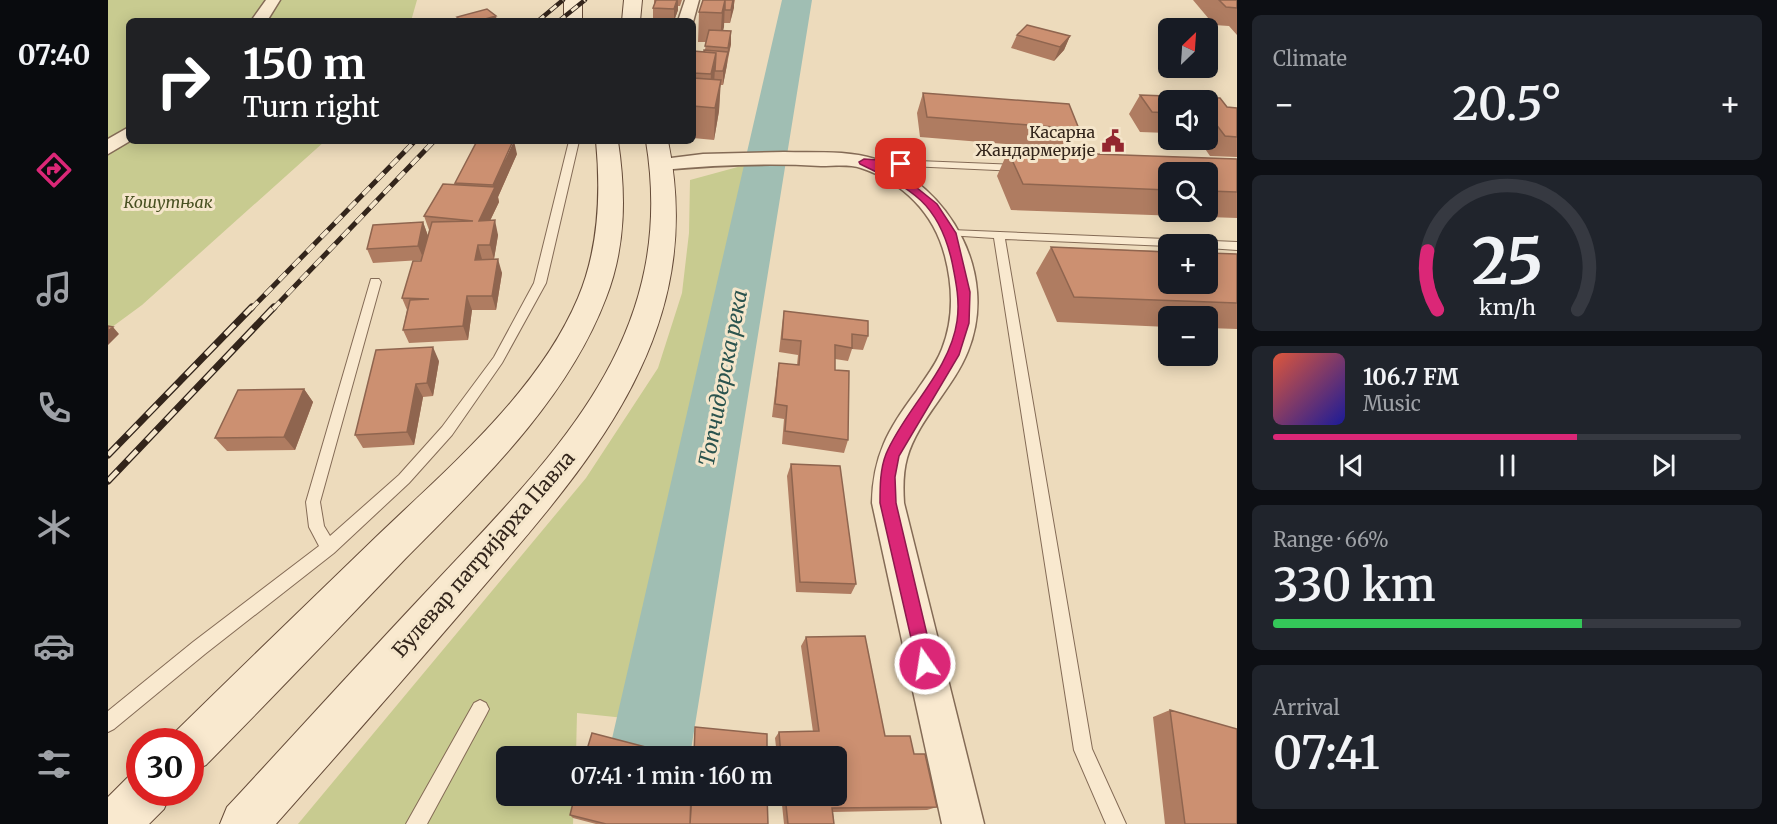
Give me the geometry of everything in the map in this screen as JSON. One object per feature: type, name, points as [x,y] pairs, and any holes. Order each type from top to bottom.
[{"type":"main road","points":[[573,0],[573,18]]},
{"type":"main road","points":[[631,18],[633,0]]},
{"type":"main road","points":[[204,735],[466,473],[518,414],[557,363],[584,316],[598,279],[608,239],[612,202],[607,144]]},
{"type":"main road","name":"Булевар патријарха Павла","points":[[244,824],[532,502],[579,441],[613,390],[644,330],[656,290],[665,243],[660,152]]},
{"type":"main road","points":[[116,824],[133,806]]},
{"type":"street","points":[[261,18],[273,0]]},
{"type":"street","points":[[687,18],[692,0]]},
{"type":"street","points":[[108,148],[126,135]]},
{"type":"street","points":[[660,152],[864,162],[898,178],[922,195],[944,220],[951,233],[964,292],[960,336],[941,376],[892,456],[888,477],[888,503],[963,824]]},
{"type":"lane","points":[[108,723],[328,548],[404,479],[447,431],[498,360],[540,284],[573,144]]},
{"type":"lane","points":[[864,162],[1029,168]]},
{"type":"lane","points":[[951,233],[1237,246]]},
{"type":"lane","points":[[999,236],[1083,750],[1116,824]]},
{"type":"lane","points":[[328,548],[316,526],[313,502],[375,282]]},
{"type":"lane","points":[[416,824],[480,709]]},
{"type":"green space","name":"Кошутњак","points":[[108,0],[417,0],[412,18],[126,18],[126,144],[322,144],[142,305],[108,330]]},
{"type":"green space","points":[[756,162],[634,719],[577,713],[576,746],[496,746],[496,806],[574,806],[573,824],[298,824],[586,478],[658,368],[682,293],[689,233],[690,180]]},
{"type":"building","points":[[656,0],[677,0],[674,9],[653,8]]},
{"type":"building","points":[[703,0],[725,0],[722,13],[699,12]]},
{"type":"building","points":[[725,0],[733,0],[731,10],[725,10]]},
{"type":"building","points":[[1219,0],[1237,0],[1237,8],[1226,7]]},
{"type":"building","points":[[487,9],[496,16],[489,18],[457,17]]},
{"type":"building","points":[[1027,25],[1070,36],[1060,47],[1017,35]]},
{"type":"building","points":[[709,30],[731,31],[728,48],[705,46]]},
{"type":"building","points":[[704,50],[728,52],[723,71],[715,71],[716,53],[704,52]]},
{"type":"building","points":[[696,51],[716,53],[711,74],[696,73]]},
{"type":"building","points":[[696,78],[721,80],[715,108],[696,106]]},
{"type":"building","points":[[923,93],[1069,104],[1079,129],[927,117]]},
{"type":"building","points":[[1140,95],[1158,96],[1158,112],[1152,112]]},
{"type":"building","points":[[1218,98],[1227,107],[1237,108],[1237,137],[1225,136],[1218,127]]},
{"type":"building","points":[[475,144],[512,144],[493,185],[455,183]]},
{"type":"building","points":[[1008,151],[1237,159],[1237,192],[1218,191],[1218,162],[1158,162],[1158,190],[1023,184]]},
{"type":"building","points":[[443,184],[495,187],[479,221],[495,220],[490,245],[478,245],[475,260],[498,259],[492,296],[467,296],[463,326],[403,330],[410,300],[429,299],[402,298],[413,261],[421,261],[432,222],[473,221],[424,216]]},
{"type":"building","points":[[423,222],[418,246],[367,249],[373,225]]},
{"type":"building","points":[[1051,247],[1158,252],[1158,294],[1218,294],[1218,253],[1237,254],[1237,303],[1074,297]]},
{"type":"building","points":[[784,311],[868,321],[868,336],[852,334],[852,348],[835,345],[835,370],[849,371],[848,440],[785,431],[787,406],[775,404],[779,363],[799,365],[801,341],[782,339]]},
{"type":"building","points":[[433,347],[427,383],[416,384],[407,432],[355,435],[376,350]]},
{"type":"building","points":[[304,389],[284,437],[215,438],[238,390]]},
{"type":"building","points":[[791,464],[840,466],[856,584],[800,582]]},
{"type":"building","points":[[865,636],[885,736],[910,736],[914,754],[925,754],[937,807],[832,808],[834,824],[788,824],[786,806],[847,806],[847,746],[780,746],[779,732],[819,731],[806,637]]},
{"type":"building","points":[[1170,710],[1237,729],[1237,824],[1185,824]]},
{"type":"building","points":[[695,727],[767,734],[767,746],[694,746]]},
{"type":"building","points":[[592,733],[642,746],[588,746]]},
{"type":"building","points":[[572,806],[691,806],[690,824],[606,824],[570,815]]},
{"type":"building","points":[[691,806],[767,806],[768,824],[690,824]]},
{"type":"waterway","name":"Топчидерска река","points":[[651,746],[797,0]]},
{"type":"railway","points":[[542,18],[563,0]]},
{"type":"railway","points":[[563,18],[585,0]]},
{"type":"railway","points":[[251,309],[412,144]]},
{"type":"railway","points":[[273,309],[431,144]]},
{"type":"railway","points":[[108,455],[252,307]]},
{"type":"railway","points":[[108,481],[274,307]]},
{"type":"place","name":"Касарна Жандармерије","points":[[1113,141]]},
{"type":"route","points":[[901,164],[864,162],[898,178],[934,206],[951,233],[964,292],[964,313],[960,336],[941,376],[900,440],[892,456],[888,477],[888,503],[925,664]]}]
